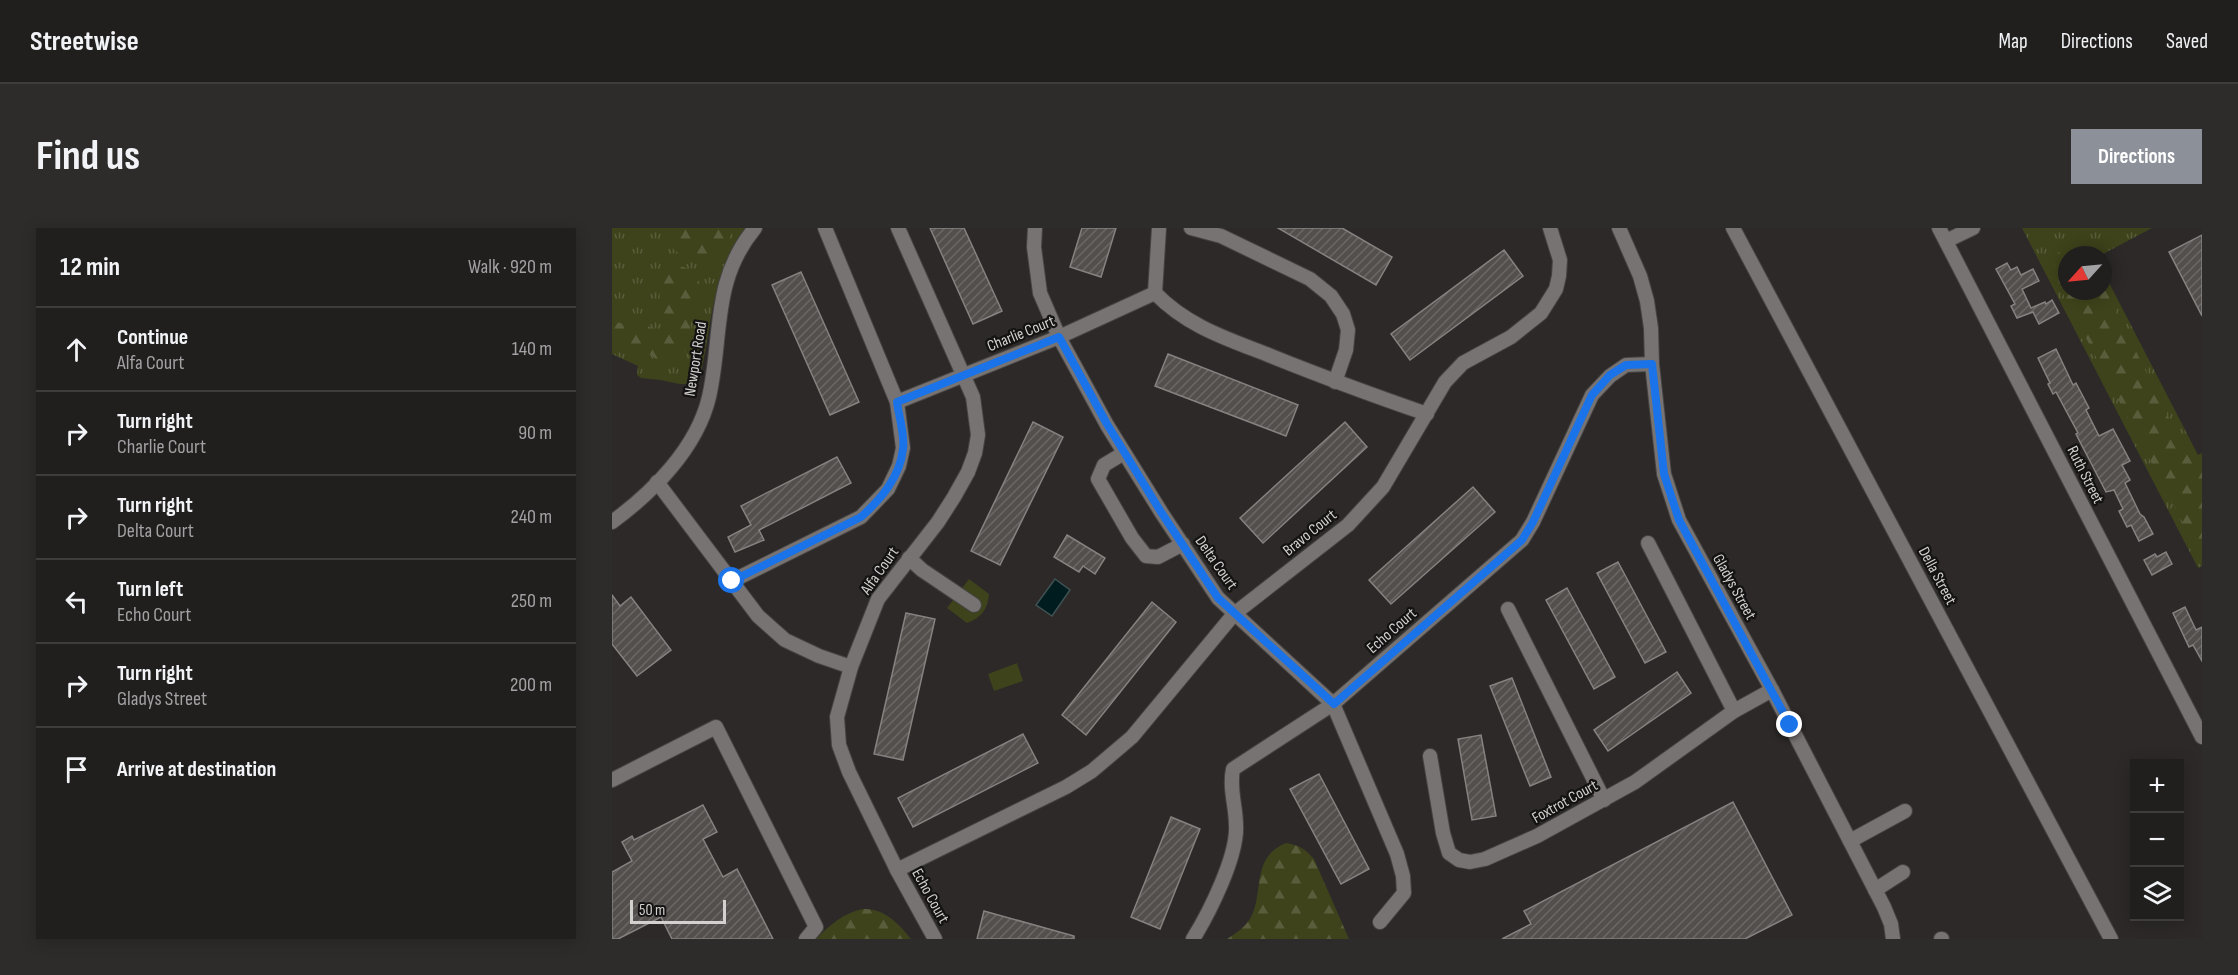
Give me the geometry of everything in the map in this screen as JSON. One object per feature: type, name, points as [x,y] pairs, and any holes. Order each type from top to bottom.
[{"type":"street","name":"Newport Road","points":[[612,522],[657,482],[678,459],[691,439],[708,398],[725,285],[732,262],[755,228]]},
{"type":"street","points":[[732,581],[861,517],[888,489],[899,466],[903,448],[897,402],[825,228]]},
{"type":"street","name":"Alfa Court","points":[[897,870],[849,772],[839,744],[837,717],[851,667],[878,599],[938,522],[954,497],[968,472],[975,453],[978,435],[977,415],[972,397],[898,228]]},
{"type":"street","name":"Delta Court","points":[[1035,228],[1034,247],[1040,293],[1059,337],[1124,453],[1218,598],[1334,704],[1397,854],[1403,876],[1404,893],[1380,922]]},
{"type":"street","points":[[1159,228],[1155,293],[1183,318],[1204,329],[1335,382],[1427,414]]},
{"type":"street","points":[[1191,228],[1221,236],[1310,279],[1331,296],[1343,314],[1348,330],[1346,350],[1335,382]]},
{"type":"street","name":"Bravo Court","points":[[897,870],[1066,787],[1092,771],[1132,737],[1234,614],[1348,525],[1383,487],[1445,382],[1463,363],[1511,337],[1541,313],[1557,289],[1559,276],[1560,260],[1551,231],[1566,228]]},
{"type":"street","name":"Gladys Street","points":[[1619,228],[1640,276],[1647,301],[1652,328],[1652,364],[1664,474],[1679,520],[1772,690],[1850,841],[1891,924],[1893,939]]},
{"type":"street","name":"Della Street","points":[[1734,228],[2111,939]]},
{"type":"street","name":"Ruth Street","points":[[1939,228],[2202,736]]},
{"type":"street","points":[[1946,242],[1973,228]]},
{"type":"street","name":"Charlie Court","points":[[897,402],[1059,337],[1155,293]]},
{"type":"street","name":"Echo Court","points":[[1193,939],[1212,904],[1232,850],[1237,826],[1230,781],[1233,769],[1334,704],[1522,540],[1533,522],[1592,395],[1610,375],[1626,365],[1652,364]]},
{"type":"street","points":[[1124,453],[1104,465],[1098,479],[1132,538],[1146,556],[1158,557],[1183,544]]},
{"type":"street","points":[[657,482],[758,616],[785,640],[819,656],[851,667]]},
{"type":"street","name":"Newport Road","points":[[612,516],[627,511]]},
{"type":"street","points":[[1648,543],[1734,711]]},
{"type":"street","points":[[909,558],[922,570],[974,605]]},
{"type":"street","points":[[1508,609],[1604,800]]},
{"type":"street","name":"Foxtrot Court","points":[[1430,756],[1443,833],[1449,853],[1459,860],[1470,862],[1485,860],[1635,782],[1734,711],[1772,690]]},
{"type":"street","points":[[612,780],[716,727],[816,927],[806,939]]},
{"type":"street","points":[[1850,841],[1905,810]]},
{"type":"street","name":"Echo Court","points":[[897,870],[935,939]]},
{"type":"street","points":[[1875,890],[1903,872]]},
{"type":"street","points":[[1891,924],[1899,939]]},
{"type":"green space","points":[[612,228],[748,228],[736,245],[720,278],[702,368],[690,383],[680,384],[641,378],[637,375],[638,366],[612,354]]},
{"type":"green space","points":[[672,228],[736,228],[720,250],[711,268],[705,271],[689,255],[677,252],[671,247],[669,240]]},
{"type":"green space","points":[[2022,228],[2152,228],[2112,249],[2112,246],[2058,246],[2058,298]]},
{"type":"green space","points":[[2058,253],[2058,281],[2056,271],[2055,255]]},
{"type":"green space","points":[[677,266],[692,271],[700,284],[700,295],[689,316],[693,339],[678,361],[662,363],[646,352],[628,348],[612,337],[612,319],[621,323],[636,322],[657,330],[665,328],[660,293],[665,277]]},
{"type":"green space","points":[[2112,288],[2198,455],[2202,453],[2202,566],[2198,568],[2059,300],[2112,300]]},
{"type":"green space","points":[[2066,300],[2111,300],[2178,437],[2192,456],[2202,460],[2202,547],[2184,525]]},
{"type":"green space","points":[[969,579],[989,594],[983,612],[967,623],[947,608]]},
{"type":"green space","points":[[1017,663],[1023,681],[994,691],[988,674]]},
{"type":"green space","points":[[1286,843],[1302,848],[1314,859],[1349,939],[1227,939],[1249,921],[1255,907],[1263,866],[1275,849]]},
{"type":"green space","points":[[863,909],[871,909],[884,914],[896,922],[911,939],[816,939],[832,924]]},
{"type":"water","points":[[1055,579],[1070,590],[1052,616],[1036,605]]},
{"type":"building","points":[[930,228],[964,228],[1002,311],[973,324]]},
{"type":"building","points":[[1082,228],[1116,228],[1101,277],[1070,267]]},
{"type":"building","points":[[1278,228],[1342,228],[1392,257],[1376,285]]},
{"type":"building","points":[[2202,235],[2202,316],[2169,252]]},
{"type":"building","points":[[1504,250],[1523,276],[1410,360],[1391,334]]},
{"type":"building","points":[[2007,263],[2011,270],[2017,267],[2021,275],[2033,269],[2039,281],[2022,289],[2031,308],[2052,300],[2059,313],[2039,324],[2033,312],[2017,318],[2011,306],[2015,304],[1996,269]]},
{"type":"building","points":[[801,272],[859,402],[830,415],[772,285]]},
{"type":"building","points":[[2056,349],[2073,385],[2076,383],[2089,408],[2086,410],[2099,436],[2113,429],[2130,461],[2122,465],[2130,480],[2125,483],[2153,534],[2139,541],[2131,525],[2127,527],[2119,511],[2123,509],[2114,490],[2106,492],[2056,392],[2053,394],[2048,384],[2050,383],[2038,358]]},
{"type":"building","points":[[1168,354],[1298,405],[1286,436],[1155,386]]},
{"type":"building","points":[[1033,422],[1063,437],[1000,565],[971,551]]},
{"type":"building","points":[[1345,422],[1367,447],[1263,543],[1240,518]]},
{"type":"building","points":[[837,457],[851,483],[759,530],[764,540],[735,552],[728,537],[751,525],[741,506]]},
{"type":"building","points":[[1473,487],[1495,512],[1391,604],[1369,580]]},
{"type":"building","points":[[1067,535],[1105,558],[1095,574],[1083,566],[1079,572],[1054,557]]},
{"type":"building","points":[[2166,552],[2172,564],[2152,575],[2144,560],[2155,554],[2157,557]]},
{"type":"building","points":[[1618,562],[1666,652],[1645,663],[1597,573]]},
{"type":"building","points":[[1567,588],[1615,677],[1594,689],[1546,600]]},
{"type":"building","points":[[612,595],[620,606],[631,597],[671,650],[637,676],[612,644]]},
{"type":"building","points":[[1152,602],[1176,622],[1086,735],[1062,715]]},
{"type":"building","points":[[2185,607],[2196,630],[2202,627],[2202,661],[2193,645],[2189,647],[2173,613]]},
{"type":"building","points":[[906,613],[935,619],[903,760],[874,754]]},
{"type":"building","points":[[1677,672],[1691,693],[1608,751],[1594,730]]},
{"type":"building","points":[[1512,678],[1551,777],[1530,786],[1490,686]]},
{"type":"building","points":[[1023,734],[1038,763],[913,827],[898,798]]},
{"type":"building","points":[[1481,735],[1496,816],[1472,820],[1458,739]]},
{"type":"building","points":[[1319,774],[1369,869],[1341,884],[1290,789]]},
{"type":"building","points":[[1733,802],[1792,915],[1745,939],[1502,939],[1531,924],[1524,911]]},
{"type":"building","points":[[703,805],[717,832],[703,839],[723,877],[737,869],[773,939],[672,939],[661,917],[618,939],[612,939],[612,872],[632,861],[622,842],[632,836],[634,840]]},
{"type":"building","points":[[1171,817],[1200,829],[1160,929],[1131,917]]},
{"type":"building","points":[[984,911],[1074,936],[1074,939],[977,939]]},
{"type":"route","points":[[732,581],[861,517],[876,504],[888,489],[899,466],[903,448],[897,402],[1059,337],[1107,424],[1161,512],[1218,598],[1334,704],[1522,540],[1533,522],[1592,395],[1610,375],[1626,365],[1652,364],[1664,474],[1679,520],[1790,725]]}]
